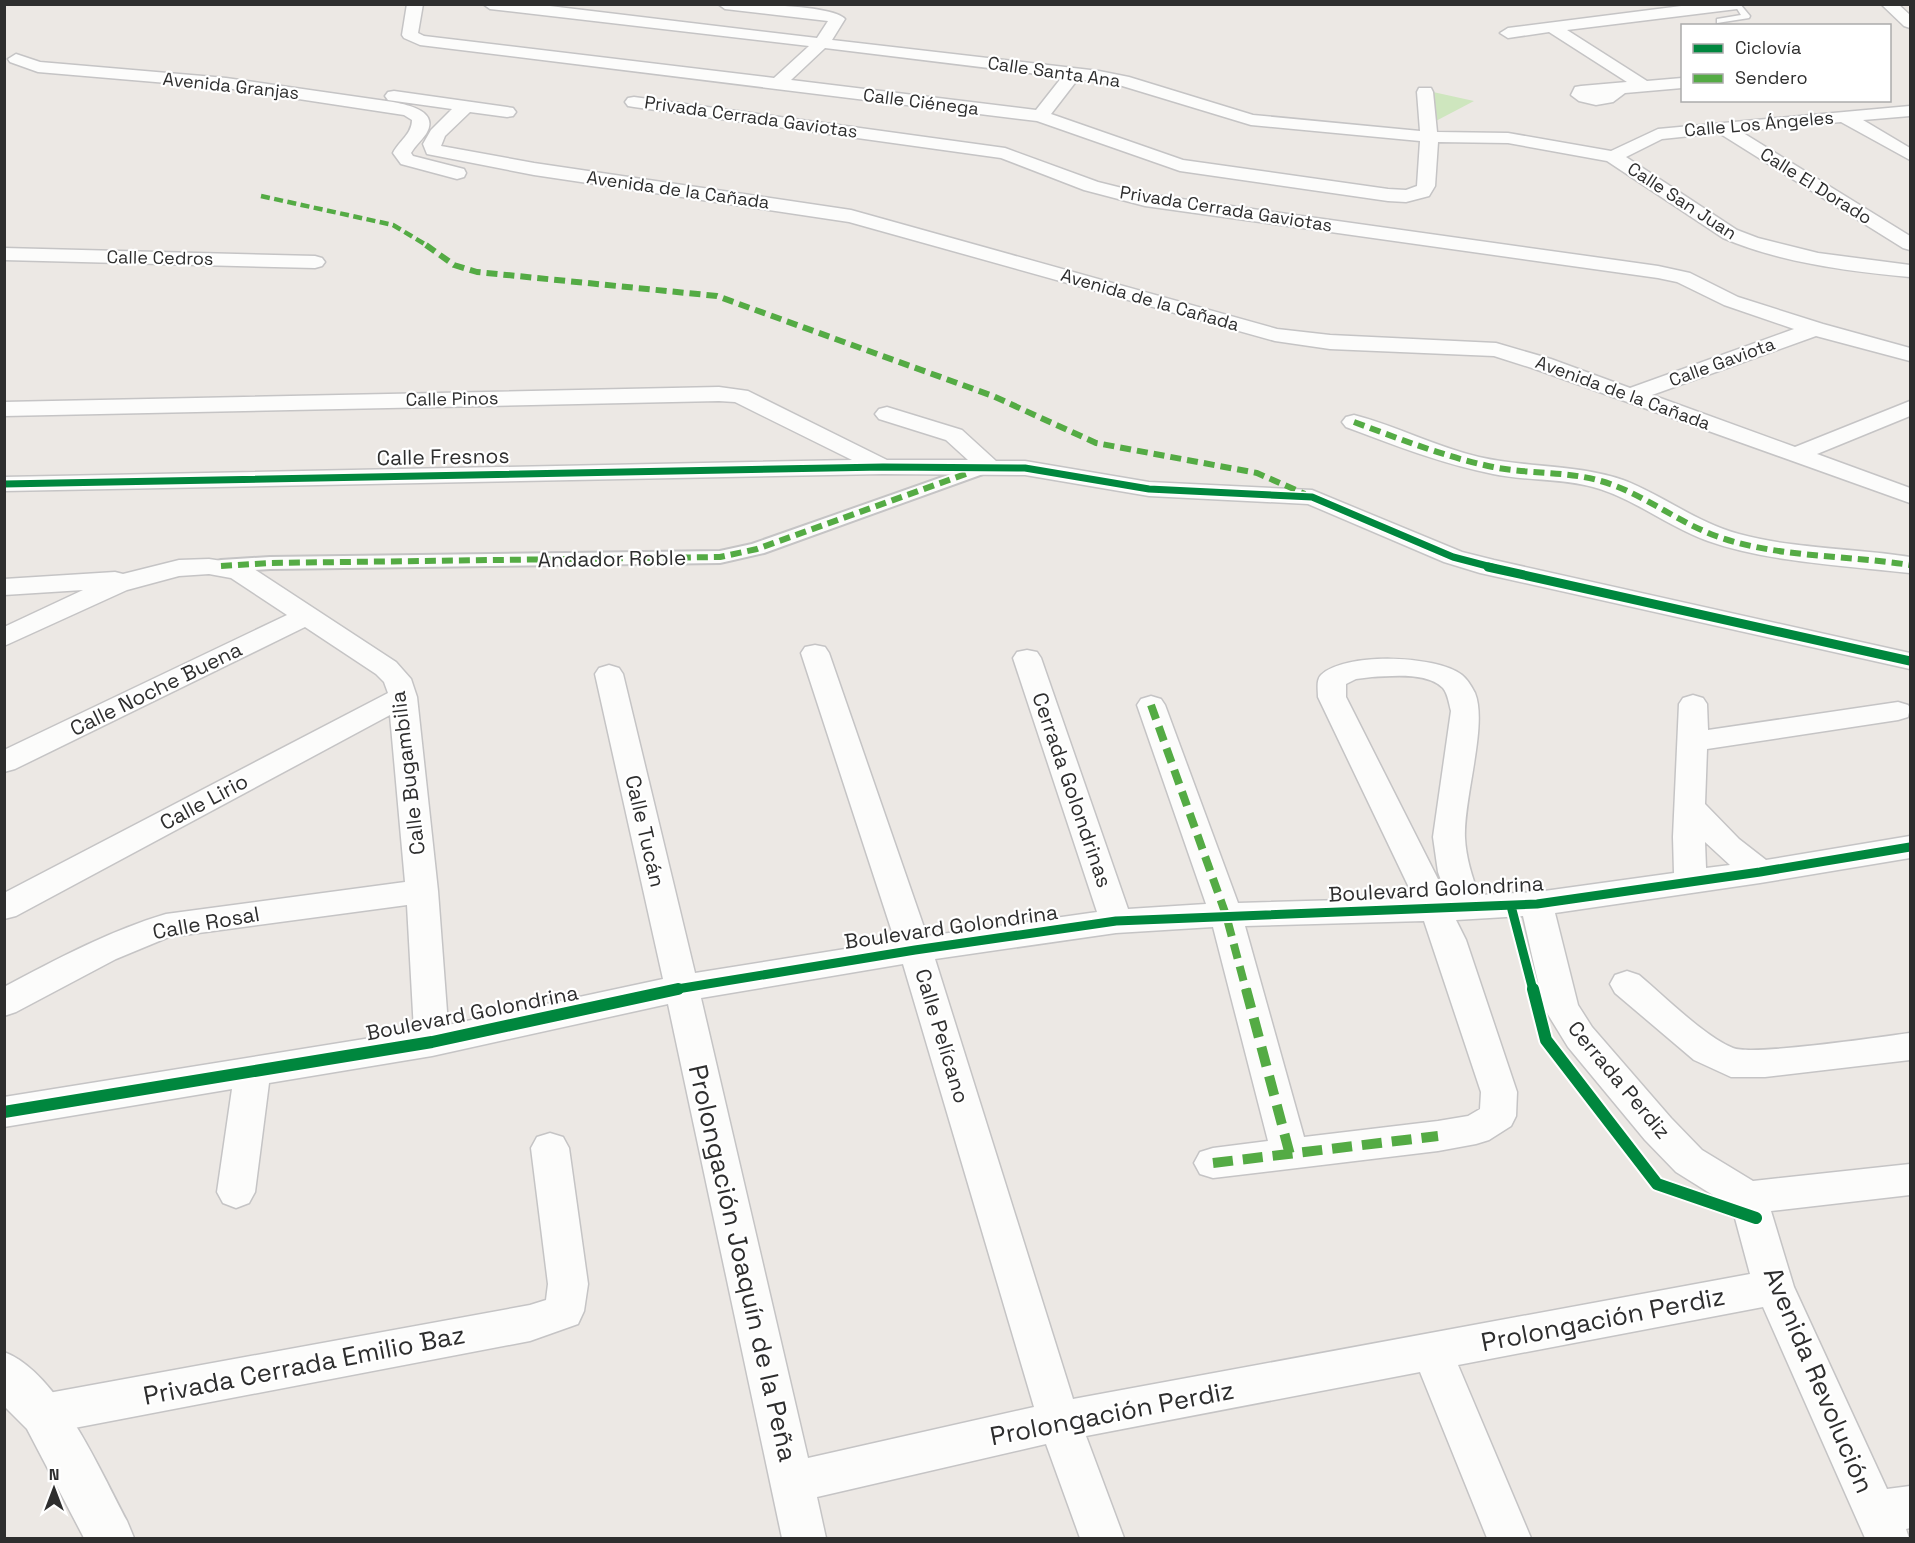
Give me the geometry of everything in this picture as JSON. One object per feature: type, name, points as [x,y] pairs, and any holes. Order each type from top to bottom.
[{"type":"street","name":"Calle Ciénega","points":[[415,4],[410,35],[412,38],[1040,116],[1180,165],[1388,195],[1406,196],[1422,192],[1426,186],[1429,137]]},
{"type":"street","name":"Calle Santa Ana","points":[[490,4],[1074,73],[1123,81],[1251,120],[1429,137],[1508,138],[1613,157]]},
{"type":"street","points":[[614,18],[634,4]]},
{"type":"street","points":[[725,4],[837,19],[837,25],[820,44],[776,85]]},
{"type":"street","points":[[1888,4],[1910,22]]},
{"type":"street","points":[[1508,33],[1737,5]]},
{"type":"street","points":[[1708,10],[1722,23]]},
{"type":"street","points":[[1891,25],[1910,22]]},
{"type":"street","points":[[1553,28],[1642,85]]},
{"type":"street","points":[[10,59],[163,66]]},
{"type":"street","points":[[10,59],[38,67],[147,77]]},
{"type":"street","name":"Avenida Granjas","points":[[147,77],[163,66],[507,112]]},
{"type":"street","points":[[1040,116],[1074,73]]},
{"type":"street","name":"Avenida Granjas","points":[[147,77],[226,83],[393,107],[410,111],[420,118],[422,125],[418,133]]},
{"type":"street","points":[[1620,88],[1681,83]]},
{"type":"street","points":[[1425,92],[1429,137]]},
{"type":"street","name":"Privada Cerrada Gaviotas","points":[[634,102],[1005,153],[1091,186],[1145,200],[1658,272],[1683,277],[1731,301],[1815,329],[1911,355]]},
{"type":"street","points":[[466,106],[437,134],[418,133],[404,146],[402,153],[407,160],[476,176],[500,177],[534,169]]},
{"type":"street","name":"Calle Los Ángeles","points":[[1613,157],[1658,134],[1911,111]]},
{"type":"street","points":[[1844,117],[1911,155]]},
{"type":"street","name":"Calle El Dorado","points":[[1721,127],[1911,244]]},
{"type":"street","name":"Avenida de la Cañada","points":[[437,134],[432,144],[433,150],[441,153],[850,216],[1284,337],[1330,342],[1496,350],[1535,361],[1911,496]]},
{"type":"street","name":"Calle San Juan","points":[[1613,157],[1730,234],[1750,244],[1790,253],[1911,271]]},
{"type":"street","name":"Calle Cedros","points":[[4,255],[315,262]]},
{"type":"street","name":"Calle Gaviota","points":[[1629,396],[1815,329]]},
{"type":"street","name":"Calle Pinos","points":[[4,409],[719,394],[740,396],[883,467]]},
{"type":"street","points":[[1795,455],[1911,408]]},
{"type":"street","points":[[886,414],[954,435],[988,466]]},
{"type":"street","points":[[1354,422],[1469,462],[1495,468],[1572,475],[1598,480],[1622,488],[1698,529],[1734,541],[1911,565]]},
{"type":"street","name":"Andador Roble","points":[[221,566],[270,563],[720,557],[757,549],[988,466]]},
{"type":"street","name":"Calle Fresnos","points":[[4,484],[883,467],[1024,468],[1161,490],[1312,497],[1422,545],[1480,565],[1911,661]]},
{"type":"street","points":[[4,587],[132,579],[196,566],[221,566]]},
{"type":"street","name":"Calle Bugambilia","points":[[221,566],[238,570],[386,668],[397,679],[403,696],[422,891],[432,1042]]},
{"type":"street","points":[[4,638],[132,579]]},
{"type":"street","name":"Calle Noche Buena","points":[[4,762],[308,615]]},
{"type":"street","name":"Calle Pelícano","points":[[815,653],[915,950],[1059,1421],[1102,1539]]},
{"type":"street","name":"Cerrada Golondrinas","points":[[1027,658],[1116,921]]},
{"type":"street","points":[[1213,1163],[1290,1155],[1476,1129],[1498,1116],[1499,1092],[1449,940],[1421,876],[1332,697],[1332,680],[1350,671],[1405,669],[1426,672],[1451,680],[1462,695],[1466,711],[1449,837],[1454,872],[1468,908]]},
{"type":"street","name":"Calle Tucán","points":[[609,674],[682,988]]},
{"type":"street","name":"Calle Lirio","points":[[4,908],[403,696]]},
{"type":"street","points":[[1691,882],[1688,851],[1694,742],[1693,704]]},
{"type":"street","points":[[1151,705],[1226,915],[1290,1155]]},
{"type":"street","points":[[1694,742],[1898,711]]},
{"type":"street","points":[[1691,808],[1728,847],[1760,872]]},
{"type":"street","name":"Boulevard Golondrina","points":[[4,1112],[432,1042],[682,988],[915,950],[1116,921],[1537,904],[1760,872],[1911,847]]},
{"type":"street","name":"Calle Rosal","points":[[4,1003],[102,951],[135,936],[166,926],[422,891]]},
{"type":"street","name":"Cerrada Perdiz","points":[[1537,904],[1561,1008],[1580,1037],[1658,1129],[1689,1161],[1752,1208]]},
{"type":"street","points":[[1627,984],[1706,1050],[1731,1062],[1766,1063],[1911,1047]]},
{"type":"street","name":"Prolongación Joaquín de la Peña","points":[[682,988],[804,1539]]},
{"type":"street","points":[[236,1192],[252,1073]]},
{"type":"street","name":"Privada Cerrada Emilio Baz","points":[[43,1414],[530,1323],[564,1311],[568,1284],[550,1148]]},
{"type":"street","points":[[1752,1208],[1911,1179]]},
{"type":"street","name":"Avenida Revolución","points":[[1752,1208],[1774,1287],[1891,1519]]},
{"type":"street","name":"Prolongación Perdiz","points":[[793,1482],[1059,1421],[1774,1287]]},
{"type":"street","points":[[1432,1351],[1509,1539]]},
{"type":"street","points":[[4,1373],[43,1414],[110,1539]]},
{"type":"lane","points":[[1722,23],[1746,16],[1737,5]]},
{"type":"green space","points":[[1433,92],[1474,101],[1432,123]]},
{"type":"marked path","points":[[261,196],[393,225],[415,237],[454,265],[471,271],[717,296],[993,396],[1096,443],[1257,473],[1305,494]]},
{"type":"marked path","points":[[1354,422],[1475,463],[1597,480],[1632,493],[1699,528],[1734,541],[1777,549],[1910,565]]},
{"type":"marked path","points":[[221,566],[270,563],[720,557],[757,549],[971,472]]},
{"type":"marked path","points":[[1151,705],[1226,915],[1290,1155]]},
{"type":"marked path","points":[[1213,1163],[1438,1136]]},
{"type":"cycle path","points":[[4,484],[883,467],[1025,468],[1149,489],[1312,497],[1453,557],[1489,567],[1910,661]]},
{"type":"cycle path","points":[[4,1112],[432,1042],[682,988],[915,950],[1116,921],[1537,904],[1760,872],[1910,847]]},
{"type":"cycle path","points":[[1511,906],[1546,1040],[1657,1184],[1756,1218]]}]
